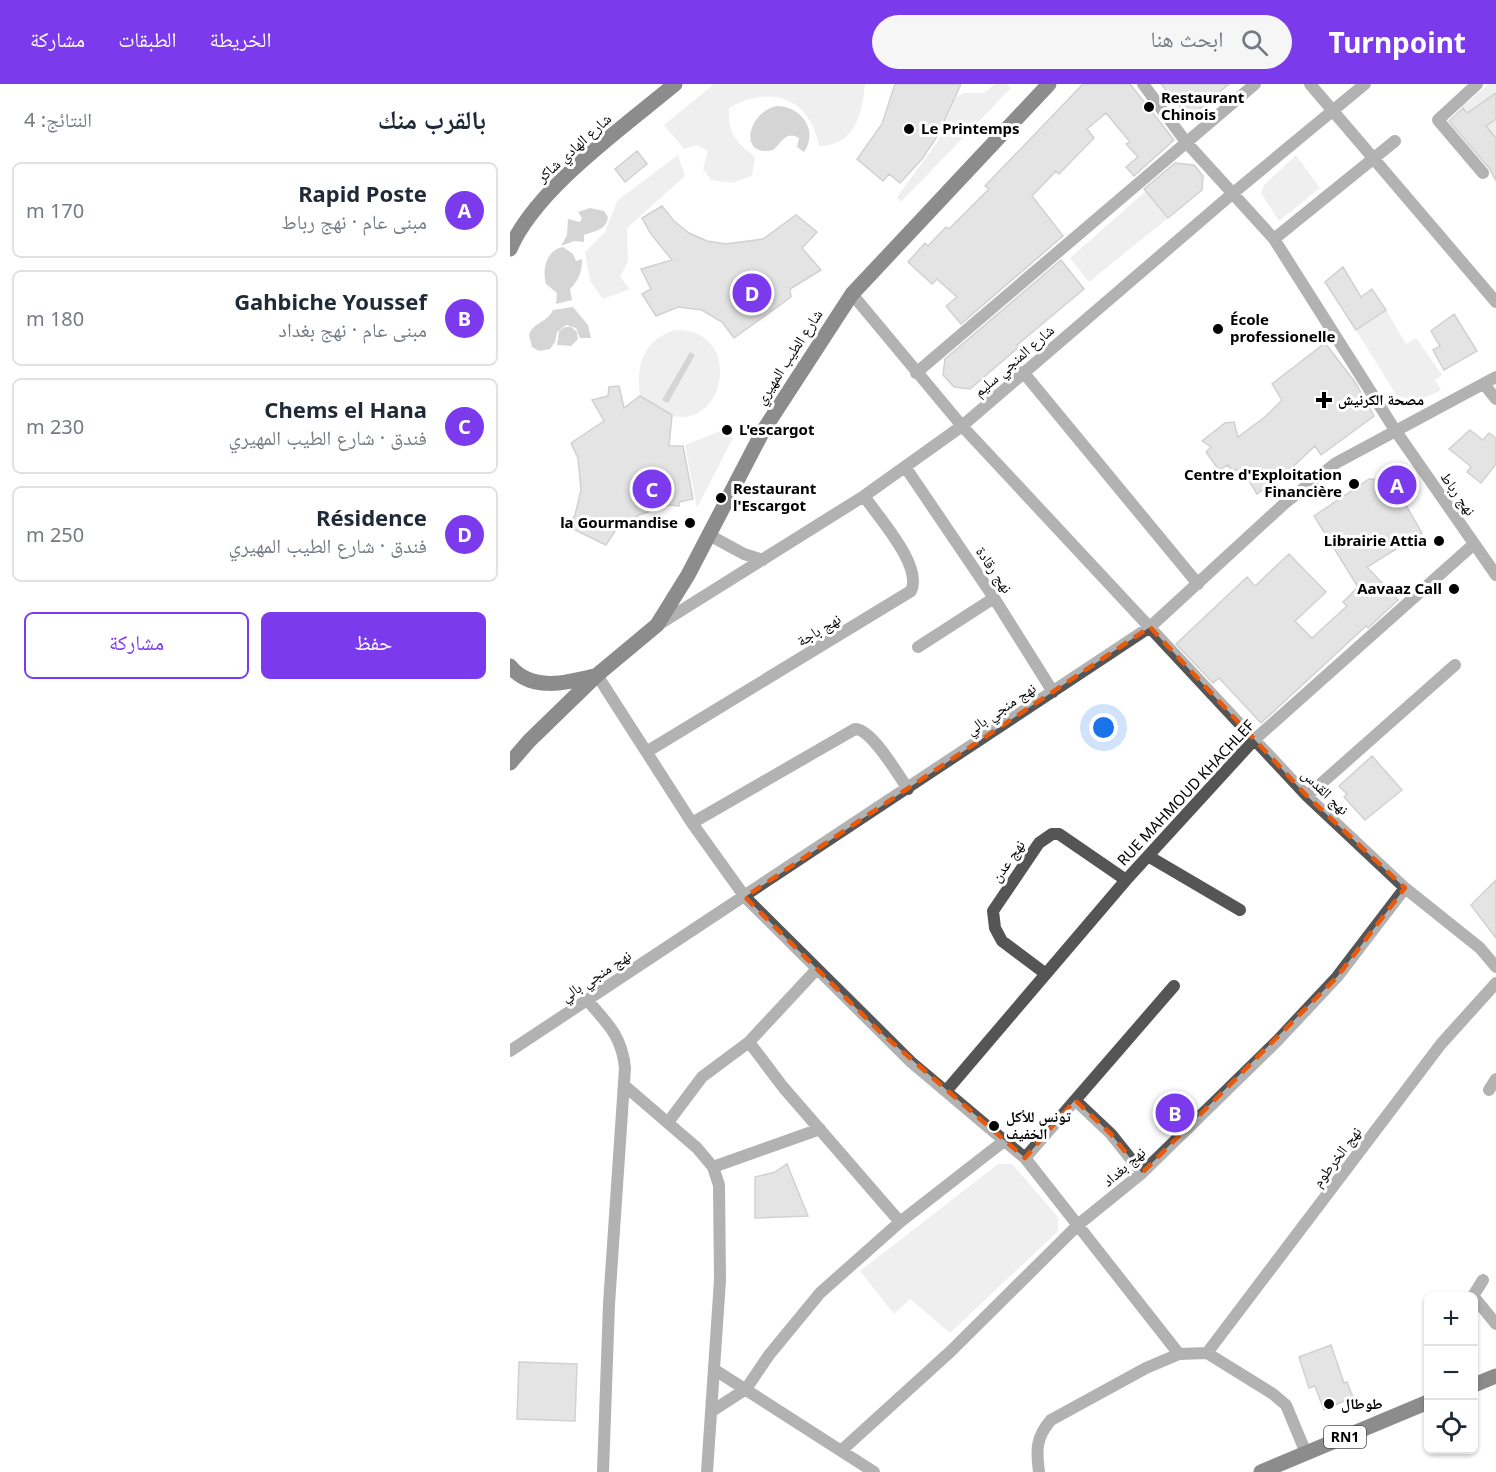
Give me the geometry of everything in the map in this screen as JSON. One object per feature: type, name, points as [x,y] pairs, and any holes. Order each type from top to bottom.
[{"type":"main road","name":"شارع الهادي شاكر","points":[[510,249],[515,237],[543,201],[578,166],[675,84]]},
{"type":"main road","name":"شارع الطيب المهيري","points":[[510,763],[529,741],[597,675],[657,625],[674,600],[763,431],[852,294],[1049,84]]},
{"type":"main road","points":[[510,666],[524,677],[547,684],[571,682],[597,675]]},
{"type":"main road","points":[[1478,1383],[1496,1376]]},
{"type":"main road","name":"RN1","points":[[1261,1472],[1424,1404]]},
{"type":"street","name":"نهج رباط","points":[[1143,84],[1186,142],[1274,238],[1395,430],[1496,574]]},
{"type":"street","points":[[916,373],[1255,84]]},
{"type":"street","points":[[1310,84],[1496,302]]},
{"type":"street","name":"شارع المنجي سليم","points":[[657,625],[864,496],[962,426],[1232,194],[1365,84]]},
{"type":"street","points":[[1477,84],[1438,120],[1483,173]]},
{"type":"street","points":[[1274,238],[1395,141]]},
{"type":"street","name":"نهج القدس","points":[[852,294],[962,426],[1307,796],[1406,888],[1480,948],[1495,965]]},
{"type":"street","points":[[1023,372],[1198,584]]},
{"type":"street","name":"نهج منجي بالي","points":[[510,1052],[1150,627],[1286,503],[1336,463],[1496,377]]},
{"type":"street","points":[[1484,384],[1496,399]]},
{"type":"street","name":"نهج رقادة","points":[[906,468],[994,598],[1053,692]]},
{"type":"street","name":"نهج باجة","points":[[648,751],[911,591],[915,578],[909,560],[864,496]]},
{"type":"street","points":[[709,535],[744,554],[763,560]]},
{"type":"street","name":"RUE MAHMOUD KHACHLEF","points":[[947,1090],[1126,880],[1254,740],[1474,544]]},
{"type":"street","points":[[918,647],[994,598]]},
{"type":"street","points":[[1307,796],[1455,665]]},
{"type":"street","points":[[597,675],[648,751],[692,823],[745,897],[911,1062],[1025,1158],[1179,1354]]},
{"type":"street","points":[[692,823],[855,729],[867,732],[908,789]]},
{"type":"street","name":"نهج عدن","points":[[1046,974],[1002,941],[992,920],[996,904],[1039,843],[1052,834],[1059,834],[1126,880]]},
{"type":"street","points":[[1148,856],[1240,910]]},
{"type":"street","name":"نهج بغداد","points":[[842,1450],[951,1351],[1079,1224],[1142,1173],[1337,977],[1406,888]]},
{"type":"street","points":[[669,1121],[702,1077],[749,1042],[816,970]]},
{"type":"street","name":"نهج الخرطوم","points":[[1207,1353],[1441,1044],[1496,984]]},
{"type":"street","points":[[1025,1158],[1174,986]]},
{"type":"street","points":[[587,1000],[615,1033],[623,1048],[625,1086],[615,1188],[603,1472]]},
{"type":"street","points":[[749,1042],[900,1222]]},
{"type":"street","points":[[625,1086],[669,1121],[713,1167],[721,1204],[715,1370],[707,1472]]},
{"type":"street","points":[[1075,1100],[1111,1134],[1142,1173]]},
{"type":"street","points":[[713,1167],[820,1129]]},
{"type":"street","points":[[712,1411],[746,1389],[769,1355],[820,1293],[900,1222],[1004,1141]]},
{"type":"street","points":[[1476,1292],[1483,1280]]},
{"type":"street","points":[[1478,1303],[1496,1324]]},
{"type":"street","points":[[1039,1472],[1036,1449],[1039,1434],[1051,1420],[1146,1368],[1179,1354],[1207,1353],[1286,1405],[1306,1453]]},
{"type":"street","points":[[715,1370],[874,1472]]},
{"type":"highlighted area","points":[[1150,627],[1307,796],[1405,888],[1337,977],[1142,1173],[1111,1134],[1075,1100],[1025,1158],[880,1032],[745,897]]},
{"type":"shaded area","points":[[714,84],[865,84],[862,106],[854,126],[841,141],[831,145],[819,146],[807,116],[786,100],[760,97],[729,108],[730,124],[734,136],[755,157],[752,176],[733,183],[711,180],[703,169],[708,151],[697,145],[684,149],[664,125]]},
{"type":"shaded area","points":[[995,84],[1006,84],[1011,88],[901,202],[897,197],[938,141],[956,97],[964,93],[984,93]]},
{"type":"shaded area","points":[[1489,84],[1496,84],[1496,138],[1492,133],[1489,135],[1461,107]]},
{"type":"shaded area","points":[[776,106],[793,110],[805,121],[809,136],[804,152],[797,147],[799,138],[794,136],[784,138],[773,150],[762,151],[755,148],[751,142],[750,134],[758,117]]},
{"type":"shaded area","points":[[678,155],[685,176],[627,228],[628,261],[620,277],[630,289],[603,299],[590,281],[585,252],[605,232],[617,201]]},
{"type":"shaded area","points":[[1296,155],[1320,188],[1279,221],[1261,193],[1264,185]]},
{"type":"shaded area","points":[[1146,191],[1168,218],[1089,282],[1070,258]]},
{"type":"shaded area","points":[[590,208],[604,211],[608,217],[605,225],[599,230],[584,235],[584,242],[574,241],[561,246],[567,235],[568,219],[580,222],[582,218],[578,212]]},
{"type":"shaded area","points":[[563,247],[573,254],[576,261],[582,259],[581,268],[578,279],[570,289],[572,300],[556,304],[557,293],[546,284],[545,267],[549,256]]},
{"type":"shaded area","points":[[573,307],[588,325],[591,338],[580,338],[576,328],[566,325],[557,332],[555,342],[550,349],[539,351],[532,347],[529,335],[534,327],[547,318],[553,310]]},
{"type":"shaded area","points":[[1386,310],[1406,344],[1416,338],[1442,375],[1435,380],[1441,390],[1418,401],[1397,396],[1356,330]]},
{"type":"shaded area","points":[[565,327],[571,327],[577,332],[578,339],[571,346],[557,345],[559,331]]},
{"type":"shaded area","points":[[676,330],[697,333],[710,343],[718,357],[720,374],[717,390],[709,404],[697,414],[681,417],[665,412],[640,396],[639,385],[641,364],[649,347],[665,334]]},
{"type":"shaded area","points":[[690,352],[695,355],[668,403],[662,400]]},
{"type":"shaded area","points":[[723,430],[733,438],[697,508],[685,445]]},
{"type":"shaded area","points":[[998,1164],[1012,1164],[1058,1217],[1058,1231],[950,1333],[910,1299],[894,1314],[860,1271]]},
{"type":"building","name":"Le Printemps","points":[[895,84],[961,84],[938,135],[922,159],[900,183],[889,174],[883,181],[857,159],[882,124]]},
{"type":"building","points":[[1083,84],[1130,84],[1174,140],[1134,176],[1126,167],[1138,157],[1126,144],[1130,142],[1106,113],[1087,129],[1094,138],[1059,174],[1056,171],[1032,196],[1063,236],[961,324],[946,306],[957,297],[937,279],[932,284],[908,262],[925,243],[928,246],[946,227],[949,229],[989,189],[985,186]]},
{"type":"building","points":[[1161,84],[1229,84],[1189,118]]},
{"type":"building","points":[[1496,93],[1496,119],[1486,126],[1496,138],[1496,181],[1489,168],[1449,121],[1463,108],[1467,113]]},
{"type":"building","points":[[637,151],[647,164],[625,182],[615,169]]},
{"type":"building","points":[[1175,163],[1194,165],[1203,176],[1202,190],[1168,218],[1144,189]]},
{"type":"building","points":[[662,206],[674,221],[689,233],[707,241],[726,244],[763,239],[796,215],[817,232],[802,248],[821,270],[790,289],[791,297],[734,338],[722,322],[702,310],[678,307],[656,316],[642,294],[651,289],[641,269],[672,260],[651,234],[642,218]]},
{"type":"building","points":[[1061,260],[1084,289],[1017,345],[1019,347],[970,389],[954,387],[943,375],[945,359]]},
{"type":"building","points":[[1343,267],[1361,297],[1372,289],[1386,310],[1356,330],[1325,282]]},
{"type":"building","points":[[1454,314],[1477,351],[1444,370],[1433,350],[1440,346],[1431,331]]},
{"type":"building","points":[[1325,343],[1355,382],[1374,416],[1321,455],[1315,446],[1285,474],[1284,472],[1257,494],[1247,477],[1243,479],[1236,469],[1233,473],[1228,465],[1219,470],[1206,452],[1211,447],[1202,441],[1225,423],[1234,422],[1238,437],[1266,416],[1282,400],[1272,384]]},
{"type":"building","points":[[619,386],[624,408],[640,396],[672,415],[669,446],[683,446],[693,499],[679,502],[679,506],[669,505],[639,515],[617,528],[606,545],[567,526],[575,515],[581,490],[578,458],[571,443],[604,421],[592,400],[608,396],[609,387]]},
{"type":"building","points":[[1470,430],[1483,440],[1489,433],[1496,438],[1496,464],[1481,483],[1467,472],[1471,467],[1449,449]]},
{"type":"building","points":[[1369,479],[1392,481],[1422,533],[1367,567],[1398,600],[1368,628],[1366,626],[1261,723],[1219,678],[1213,683],[1176,644],[1247,577],[1255,586],[1289,554],[1326,592],[1295,621],[1312,638],[1347,606],[1343,602],[1358,587],[1314,516]]},
{"type":"building","points":[[1372,756],[1402,790],[1365,820],[1344,797],[1347,794],[1339,786]]},
{"type":"building","points":[[1496,880],[1496,938],[1471,905]]},
{"type":"building","points":[[787,1164],[808,1216],[755,1218],[755,1177],[775,1172]]},
{"type":"building","points":[[1331,1345],[1344,1383],[1347,1382],[1353,1397],[1324,1410],[1315,1386],[1309,1388],[1299,1357]]},
{"type":"building","points":[[519,1362],[577,1364],[575,1421],[517,1419]]},
{"type":"place","name":"Restaurant Chinois","points":[[1149,107]]},
{"type":"place","name":"Le Printemps","points":[[909,129]]},
{"type":"place","name":"Résidence","points":[[752,293]]},
{"type":"place","name":"École professionelle","points":[[1218,329]]},
{"type":"place","name":"مصحة الكرنيش","points":[[1324,400]]},
{"type":"place","name":"L'escargot","points":[[727,430]]},
{"type":"place","name":"Centre d'Exploitation Financière","points":[[1354,484]]},
{"type":"place","name":"Rapid Poste","points":[[1397,485]]},
{"type":"place","name":"Chems el Hana","points":[[652,489]]},
{"type":"place","name":"Restaurant l'Escargot","points":[[721,498]]},
{"type":"place","name":"la Gourmandise","points":[[690,523]]},
{"type":"place","name":"Librairie Attia","points":[[1439,541]]},
{"type":"place","name":"Aavaaz Call","points":[[1454,589]]},
{"type":"place","name":"Gahbiche Youssef","points":[[1175,1113]]},
{"type":"place","name":"تونس للأكل الخفيف","points":[[994,1126]]},
{"type":"place","name":"طوطال","points":[[1329,1404]]}]
